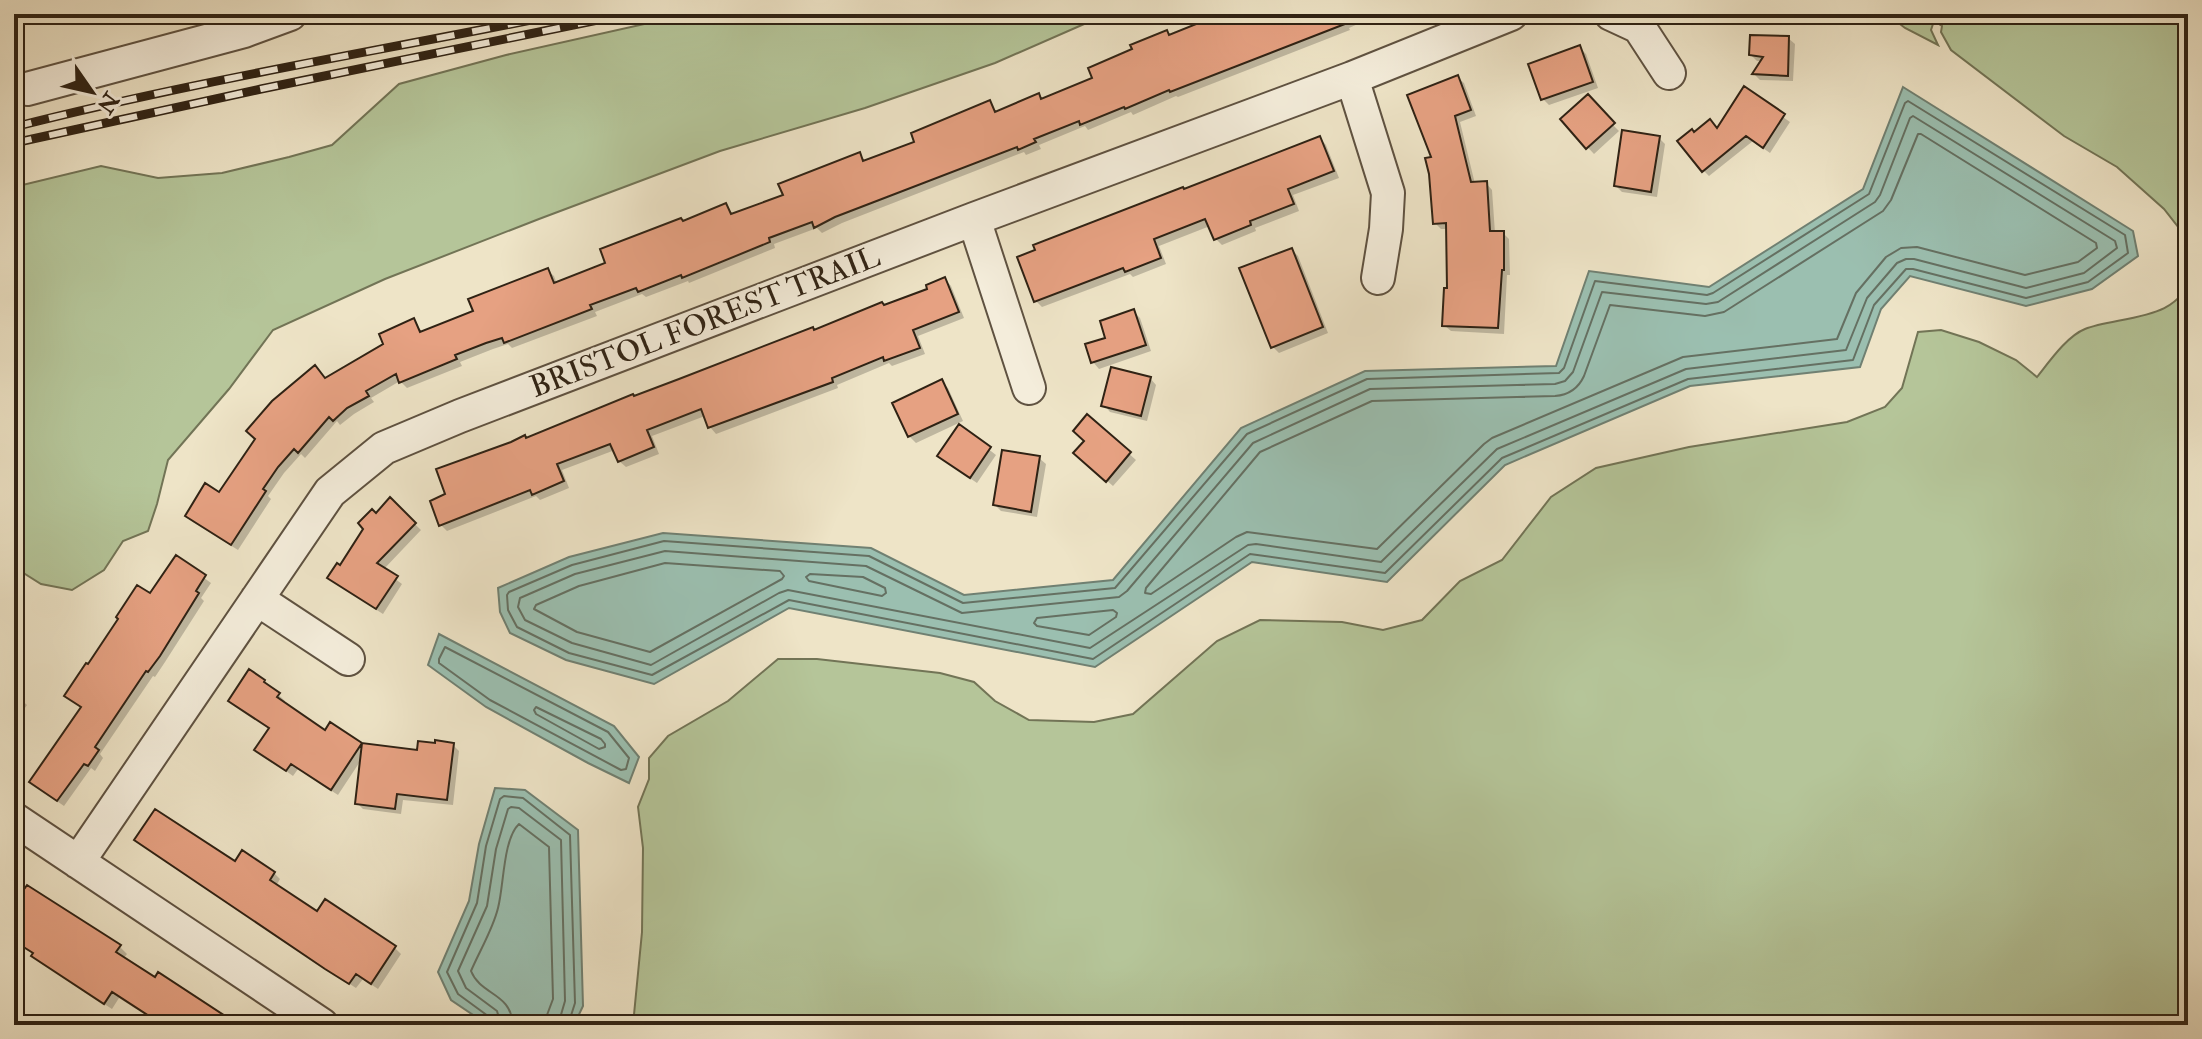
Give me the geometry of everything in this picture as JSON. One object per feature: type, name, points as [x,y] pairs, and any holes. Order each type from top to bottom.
[{"type":"street","points":[[27,89],[244,31],[290,14]]},
{"type":"street","name":"BRISTOL FOREST TRAIL","points":[[78,862],[330,492],[384,448],[974,219],[1352,78],[1511,14]]},
{"type":"street","points":[[1611,14],[1639,27],[1669,73]]},
{"type":"street","points":[[1352,78],[1388,193],[1378,278]]},
{"type":"street","points":[[974,219],[1029,388]]},
{"type":"street","points":[[257,599],[348,659]]},
{"type":"street","points":[[14,819],[322,1025]]},
{"type":"shaded area","points":[[689,14],[1107,14],[995,63],[865,108],[720,151],[539,219],[385,279],[273,330],[229,389],[168,460],[148,531],[123,541],[104,570],[72,590],[41,584],[14,567],[14,187],[101,166],[158,178],[222,173],[289,157],[332,145],[399,84],[506,55]]},
{"type":"shaded area","points":[[1887,14],[2188,14],[2188,254],[2182,232],[2164,209],[2117,167],[2064,136],[1951,50],[1941,32],[1942,26],[1934,21],[1931,30],[1938,45],[1905,28]]},
{"type":"shaded area","points":[[2188,275],[2188,1025],[633,1025],[642,932],[643,848],[638,807],[649,779],[649,758],[668,736],[728,701],[778,659],[817,659],[940,673],[974,682],[995,701],[1029,720],[1094,722],[1133,714],[1217,641],[1260,620],[1342,622],[1383,630],[1422,620],[1460,581],[1502,560],[1551,497],[1596,468],[1689,447],[1847,422],[1885,407],[1902,388],[1918,332],[1941,330],[1979,342],[2016,360],[2037,377],[2078,332],[2163,309],[2184,290]]},
{"type":"water","points":[[1903,87],[2133,231],[2138,256],[2092,289],[2026,306],[1910,276],[1881,309],[1860,367],[1690,386],[1505,465],[1387,582],[1252,562],[1095,667],[789,608],[654,684],[566,660],[510,633],[500,612],[498,588],[569,557],[663,533],[871,548],[964,595],[1113,580],[1241,428],[1365,371],[1556,366],[1589,271],[1709,287],[1863,189]]},
{"type":"water","points":[[439,634],[614,726],[639,757],[629,783],[486,707],[428,665]]},
{"type":"water","points":[[495,788],[525,790],[578,830],[583,1006],[574,1025],[488,1025],[451,1000],[438,972],[469,901],[479,844]]},
{"type":"building","points":[[1221,14],[1368,15],[1125,109],[1080,125],[1079,121],[1034,139],[1036,142],[1018,150],[1017,147],[835,217],[814,228],[812,222],[769,238],[770,242],[682,278],[681,275],[638,292],[636,288],[590,305],[592,309],[504,343],[502,338],[486,343],[455,355],[457,359],[399,383],[396,374],[366,391],[369,396],[347,408],[333,421],[329,417],[298,453],[294,449],[263,489],[266,491],[231,545],[185,516],[205,483],[219,492],[255,439],[246,431],[272,401],[315,365],[325,378],[383,344],[379,334],[414,318],[420,332],[473,311],[468,299],[548,268],[554,283],[605,263],[600,249],[726,203],[731,214],[783,195],[778,184],[860,152],[863,161],[914,142],[911,133],[990,100],[995,112],[1039,93],[1041,99],[1092,78],[1088,68],[1132,49],[1130,45],[1167,30],[1169,35]]},
{"type":"building","points":[[1750,35],[1789,36],[1788,76],[1752,74],[1763,57],[1749,55]]},
{"type":"building","points":[[1580,45],[1593,82],[1541,100],[1528,64]]},
{"type":"building","points":[[1458,75],[1471,110],[1455,116],[1471,182],[1487,181],[1490,231],[1504,231],[1504,270],[1498,328],[1442,326],[1444,288],[1447,288],[1446,223],[1433,224],[1425,158],[1431,157],[1407,95]]},
{"type":"building","points":[[1744,86],[1785,114],[1763,148],[1746,136],[1702,172],[1677,141],[1710,119],[1717,128]]},
{"type":"building","points":[[1588,94],[1615,123],[1586,149],[1560,119]]},
{"type":"building","points":[[1622,130],[1660,136],[1651,192],[1614,186]]},
{"type":"building","points":[[1320,136],[1334,171],[1288,189],[1294,204],[1250,221],[1251,225],[1214,240],[1205,219],[1154,239],[1161,258],[1125,272],[1123,268],[1034,302],[1017,257],[1035,250],[1033,245]]},
{"type":"building","points":[[1292,248],[1323,327],[1271,348],[1239,268]]},
{"type":"building","points":[[945,277],[959,312],[913,330],[920,348],[884,361],[883,357],[832,378],[833,382],[708,428],[701,409],[647,430],[654,447],[618,462],[610,444],[557,464],[564,481],[532,495],[530,490],[439,526],[430,501],[445,494],[436,469],[525,435],[526,438],[633,394],[813,327],[814,330],[882,302],[884,305],[927,289],[926,285]]},
{"type":"building","points":[[1134,309],[1146,345],[1091,363],[1085,344],[1105,338],[1100,321]]},
{"type":"building","points":[[1111,367],[1151,377],[1141,416],[1101,406]]},
{"type":"building","points":[[942,379],[958,414],[908,437],[892,403]]},
{"type":"building","points":[[1087,414],[1131,452],[1106,482],[1073,453],[1084,441],[1073,431]]},
{"type":"building","points":[[959,424],[991,447],[970,478],[937,456]]},
{"type":"building","points":[[1002,450],[1040,456],[1031,512],[993,505]]},
{"type":"building","points":[[390,497],[416,523],[377,563],[398,576],[376,609],[327,578],[337,563],[340,565],[363,529],[358,523],[372,509],[376,513]]},
{"type":"building","points":[[176,555],[206,575],[196,591],[199,593],[160,656],[146,671],[95,747],[99,750],[88,766],[84,764],[57,801],[29,782],[81,707],[64,696],[118,619],[116,617],[137,585],[150,593]]},
{"type":"building","points":[[249,669],[280,693],[277,697],[325,730],[330,722],[362,743],[331,790],[291,764],[286,771],[254,750],[269,728],[228,701]]},
{"type":"building","points":[[435,740],[454,743],[447,800],[397,794],[395,809],[355,804],[362,743],[417,750],[418,741],[435,743]]},
{"type":"building","points":[[155,809],[235,861],[242,850],[275,872],[270,880],[317,911],[325,899],[396,946],[371,984],[356,974],[349,984],[134,840]]},
{"type":"building","points":[[14,881],[25,888],[27,885],[121,945],[116,952],[155,977],[158,972],[239,1025],[163,1025],[112,992],[104,1004],[31,956],[33,953],[14,941]]},
{"type":"railway","points":[[14,127],[218,81],[561,14]]},
{"type":"railway","points":[[14,143],[627,14]]}]
